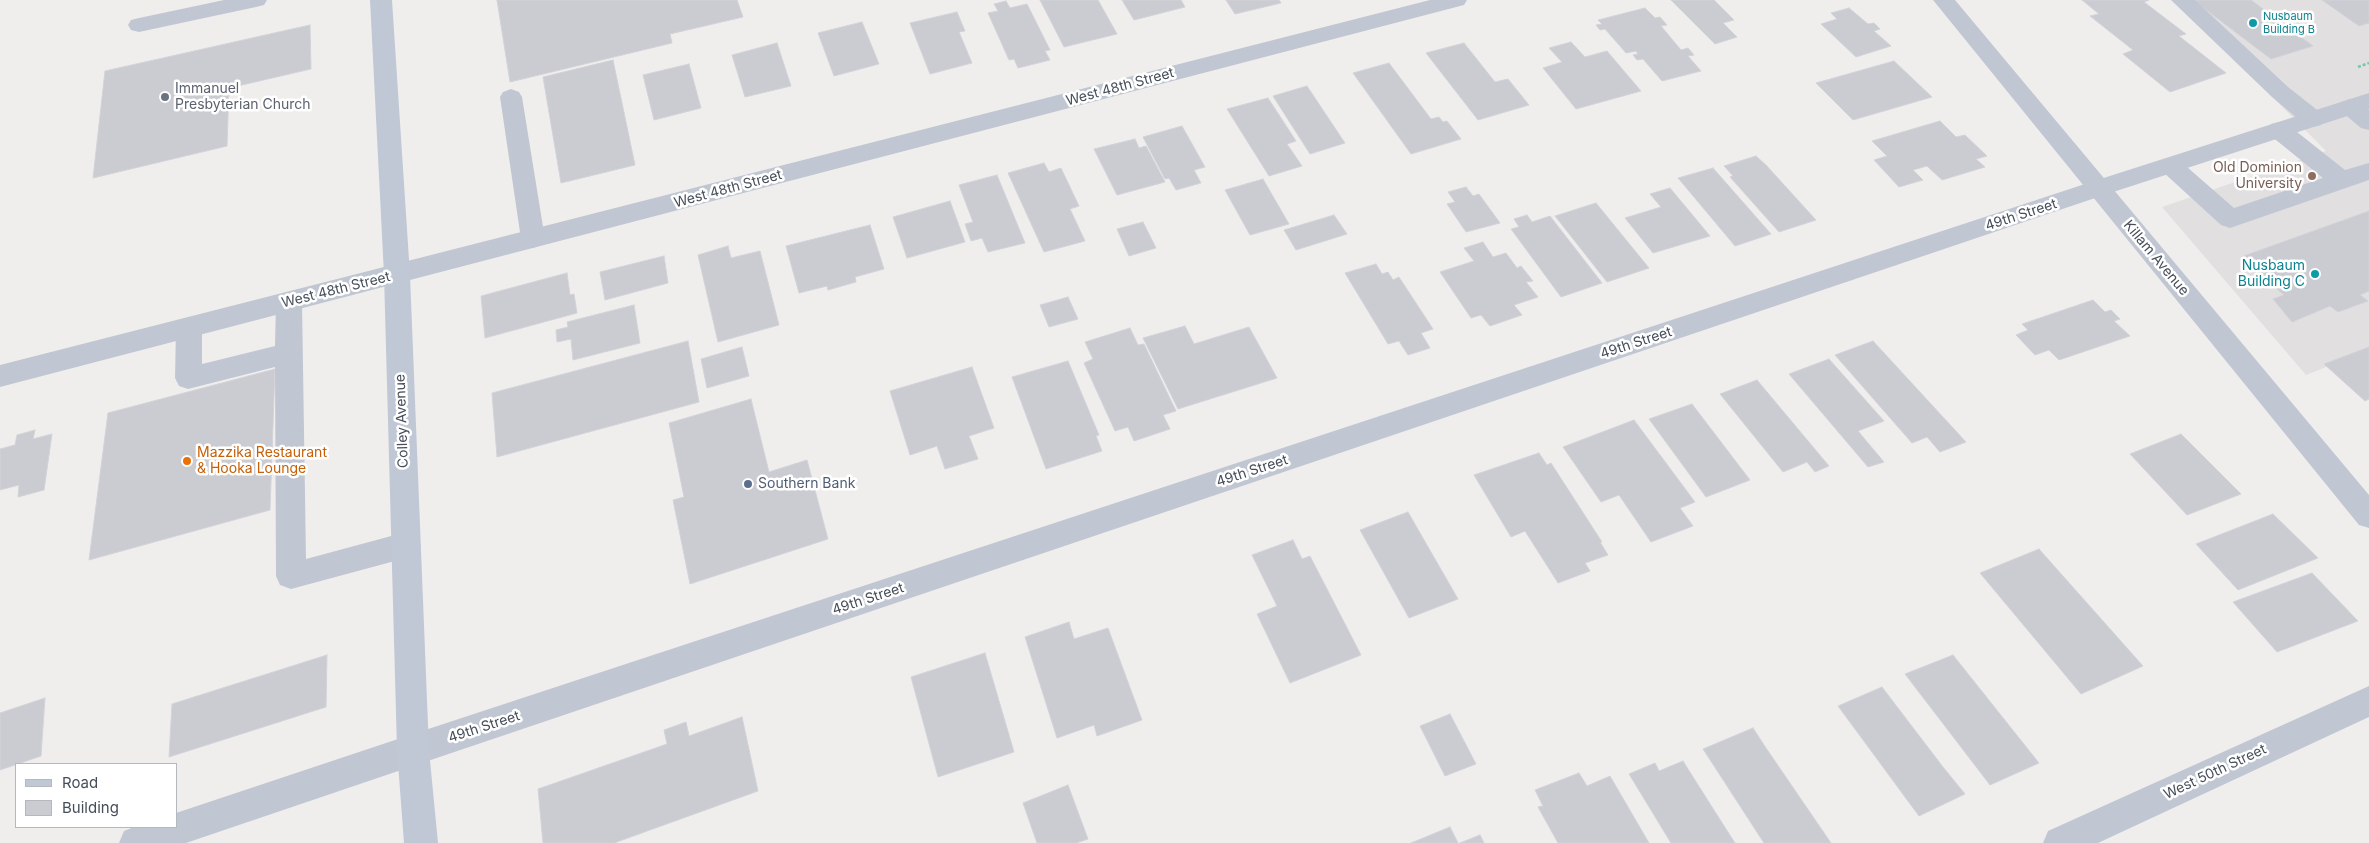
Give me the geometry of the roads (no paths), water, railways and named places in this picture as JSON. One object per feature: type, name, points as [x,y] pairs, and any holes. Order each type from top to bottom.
[{"type":"main road","name":"Colley Avenue","points":[[381,0],[396,275],[413,750],[421,843]]},
{"type":"street","points":[[139,25],[256,0]]},
{"type":"street","name":"West 48th Street","points":[[0,376],[1456,0]]},
{"type":"street","name":"Killam Avenue","points":[[1944,0],[2369,516]]},
{"type":"street","points":[[2182,0],[2280,92],[2313,119]]},
{"type":"street","points":[[511,96],[533,239]]},
{"type":"street","points":[[2359,104],[2369,122]]},
{"type":"street","name":"49th Street","points":[[136,843],[2099,188],[2359,104]]},
{"type":"street","points":[[2279,130],[2340,180]]},
{"type":"street","points":[[2170,166],[2230,219],[2369,171]]},
{"type":"street","points":[[289,302],[291,576],[406,545]]},
{"type":"street","points":[[189,328],[188,378],[288,353]]},
{"type":"street","name":"West 50th Street","points":[[2060,843],[2369,701]]},
{"type":"place","name":"Nusbaum Building B","points":[[2253,23]]},
{"type":"place","name":"Immanuel Presbyterian Church","points":[[165,97]]},
{"type":"place","name":"Old Dominion University","points":[[2312,176]]},
{"type":"place","name":"Nusbaum Building C","points":[[2315,274]]},
{"type":"place","name":"Mazzika Restaurant & Hooka Lounge","points":[[187,461]]},
{"type":"place","name":"Southern Bank","points":[[748,484]]}]
